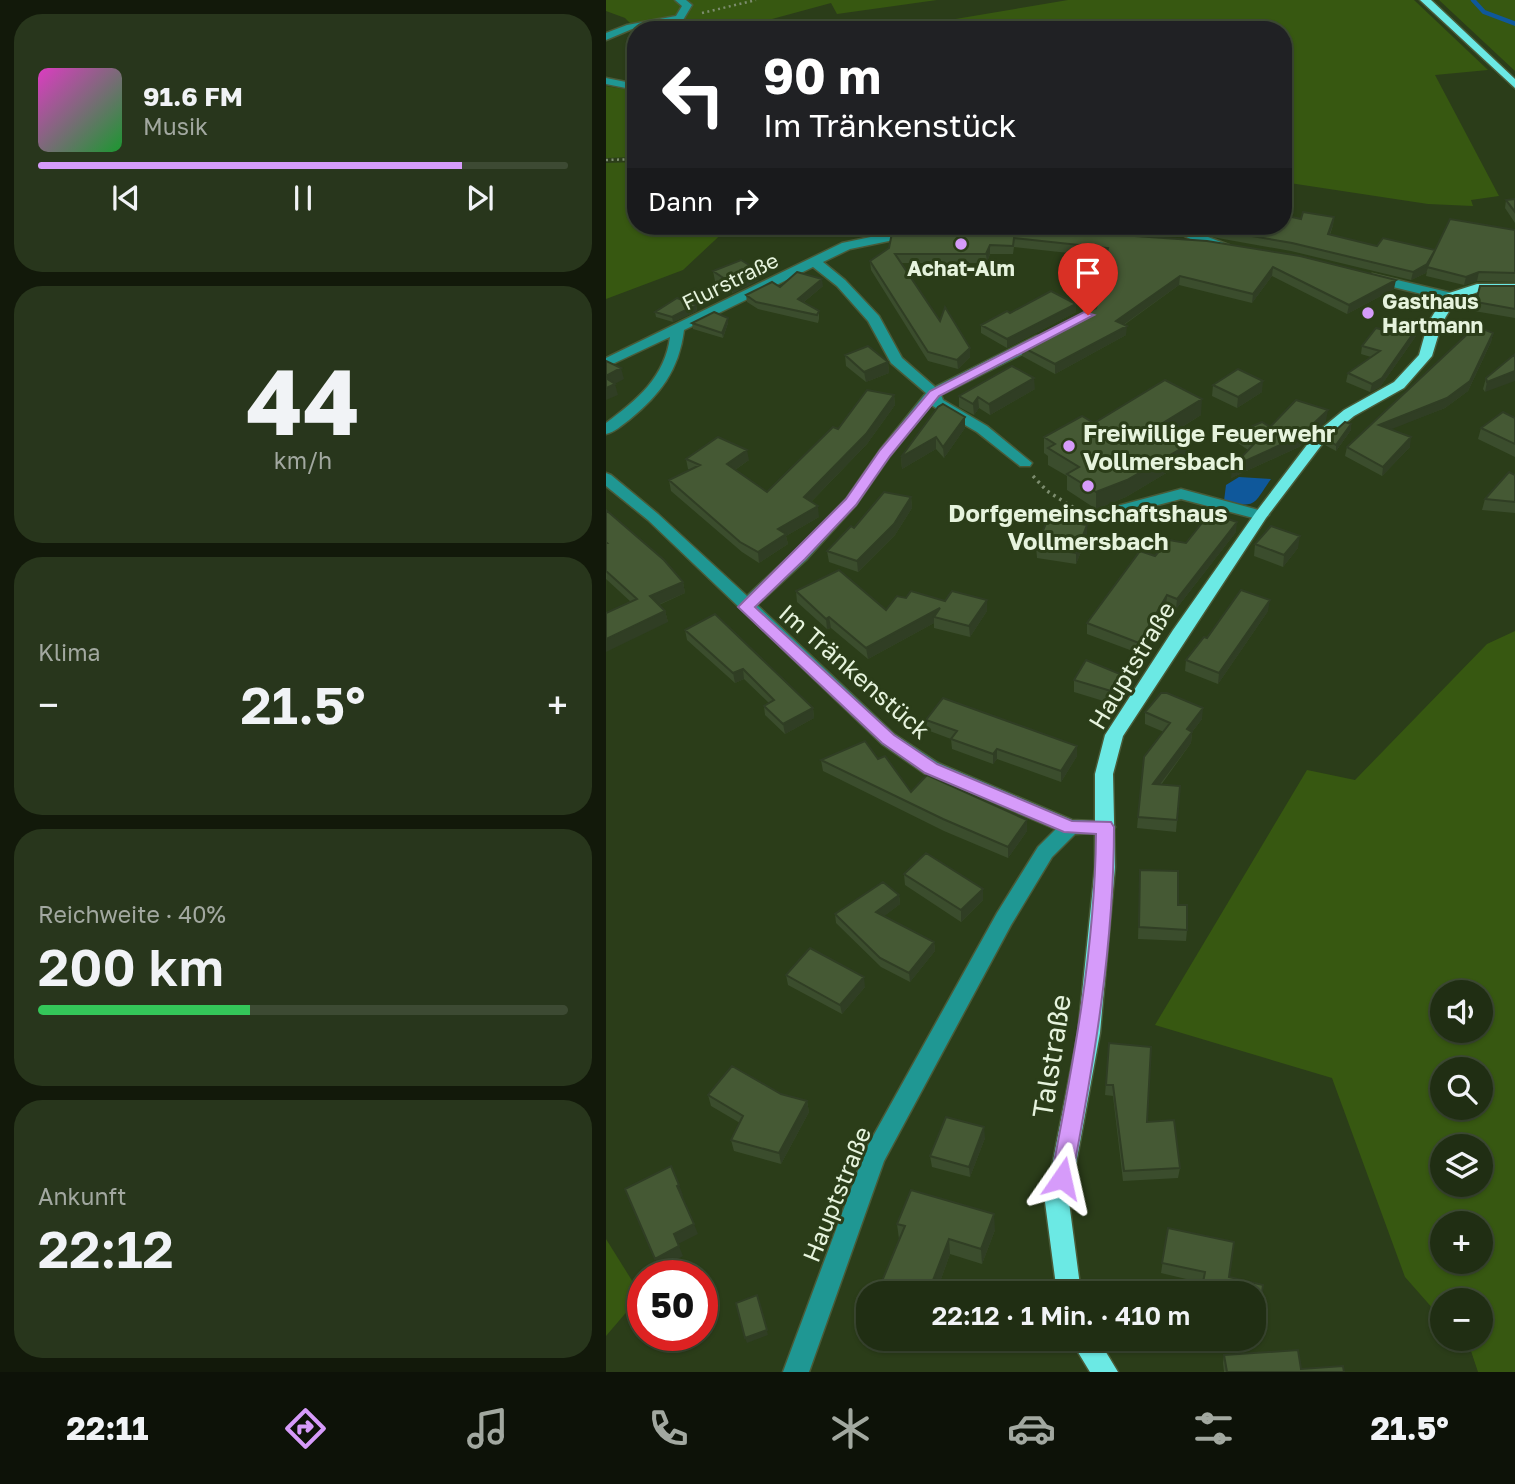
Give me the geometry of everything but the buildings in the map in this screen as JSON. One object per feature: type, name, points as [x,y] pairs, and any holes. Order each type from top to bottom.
[{"type":"main road","points":[[1425,0],[1464,34],[1515,86]]},
{"type":"main road","points":[[1451,298],[1477,288],[1515,288]]},
{"type":"main road","name":"Hauptstraße","points":[[1105,827],[1104,774],[1114,735],[1179,634],[1261,515],[1321,436],[1349,413],[1399,385],[1425,356],[1435,323],[1451,298]]},
{"type":"main road","name":"Talstraße","points":[[1068,1281],[1057,1202],[1089,1033],[1105,867],[1105,827]]},
{"type":"main road","points":[[1091,1351],[1105,1372]]},
{"type":"street","points":[[663,21],[680,18],[687,5],[680,0]]},
{"type":"street","points":[[606,37],[627,28]]},
{"type":"street","points":[[606,81],[627,85]]},
{"type":"street","name":"Flurstraße","points":[[606,363],[846,246],[893,235]]},
{"type":"street","points":[[1191,235],[1208,243]]},
{"type":"street","points":[[1169,240],[1243,249]]},
{"type":"street","points":[[814,261],[841,283],[874,319],[896,360],[934,393],[936,402],[982,429],[1025,463]]},
{"type":"street","points":[[1357,274],[1451,298]]},
{"type":"street","points":[[606,430],[656,389],[676,351],[678,328]]},
{"type":"street","points":[[746,607],[800,556],[851,502],[885,453],[934,393],[1052,333]]},
{"type":"street","name":"Im Tränkenstück","points":[[606,478],[653,517],[888,739],[931,768],[1070,827]]},
{"type":"street","points":[[1096,516],[1181,494],[1261,515]]},
{"type":"street","points":[[1070,827],[1105,827]]},
{"type":"street","name":"Hauptstraße","points":[[796,1372],[874,1157],[1004,919],[1045,852],[1070,827]]},
{"type":"path","points":[[680,18],[756,0]]},
{"type":"path","points":[[606,160],[627,159]]},
{"type":"path","points":[[1025,463],[1047,491],[1088,517],[1096,516]]},
{"type":"green space","points":[[606,0],[937,0],[837,14],[831,3],[764,21],[628,21],[606,11]]},
{"type":"green space","points":[[1068,0],[1414,0],[1488,70],[1435,75],[1499,196],[1471,200],[1473,206],[1428,204],[1292,183],[1292,21],[943,21]]},
{"type":"green space","points":[[1439,0],[1515,0],[1515,71]]},
{"type":"green space","points":[[606,86],[627,90],[627,157],[606,158]]},
{"type":"green space","points":[[627,162],[627,235],[720,235],[683,270],[606,299],[606,163]]},
{"type":"green space","points":[[1515,631],[1515,1372],[1478,1372],[1471,1351],[1493,1351],[1493,1288],[1430,1288],[1430,1305],[1405,1277],[1332,1078],[1155,1025],[1307,770],[1355,780],[1487,644]]},
{"type":"green space","points":[[606,1239],[627,1273],[627,1311],[606,1336]]},
{"type":"water","points":[[1239,477],[1271,479],[1253,503],[1224,501],[1226,485]]},
{"type":"waterway","points":[[1473,0],[1484,12],[1516,24]]},
{"type":"place","name":"Achat-Alm","points":[[961,244]]},
{"type":"place","name":"Gasthaus Hartmann","points":[[1368,313]]},
{"type":"place","name":"Freiwillige Feuerwehr Vollmersbach","points":[[1069,446]]},
{"type":"place","name":"Dorfgemeinschaftshaus Vollmersbach","points":[[1088,486]]},
{"type":"route","points":[[1062,1178],[1089,1033],[1105,867],[1105,827],[1070,827],[931,768],[888,739],[746,607],[800,556],[851,502],[885,453],[934,393],[1088,315]]}]
